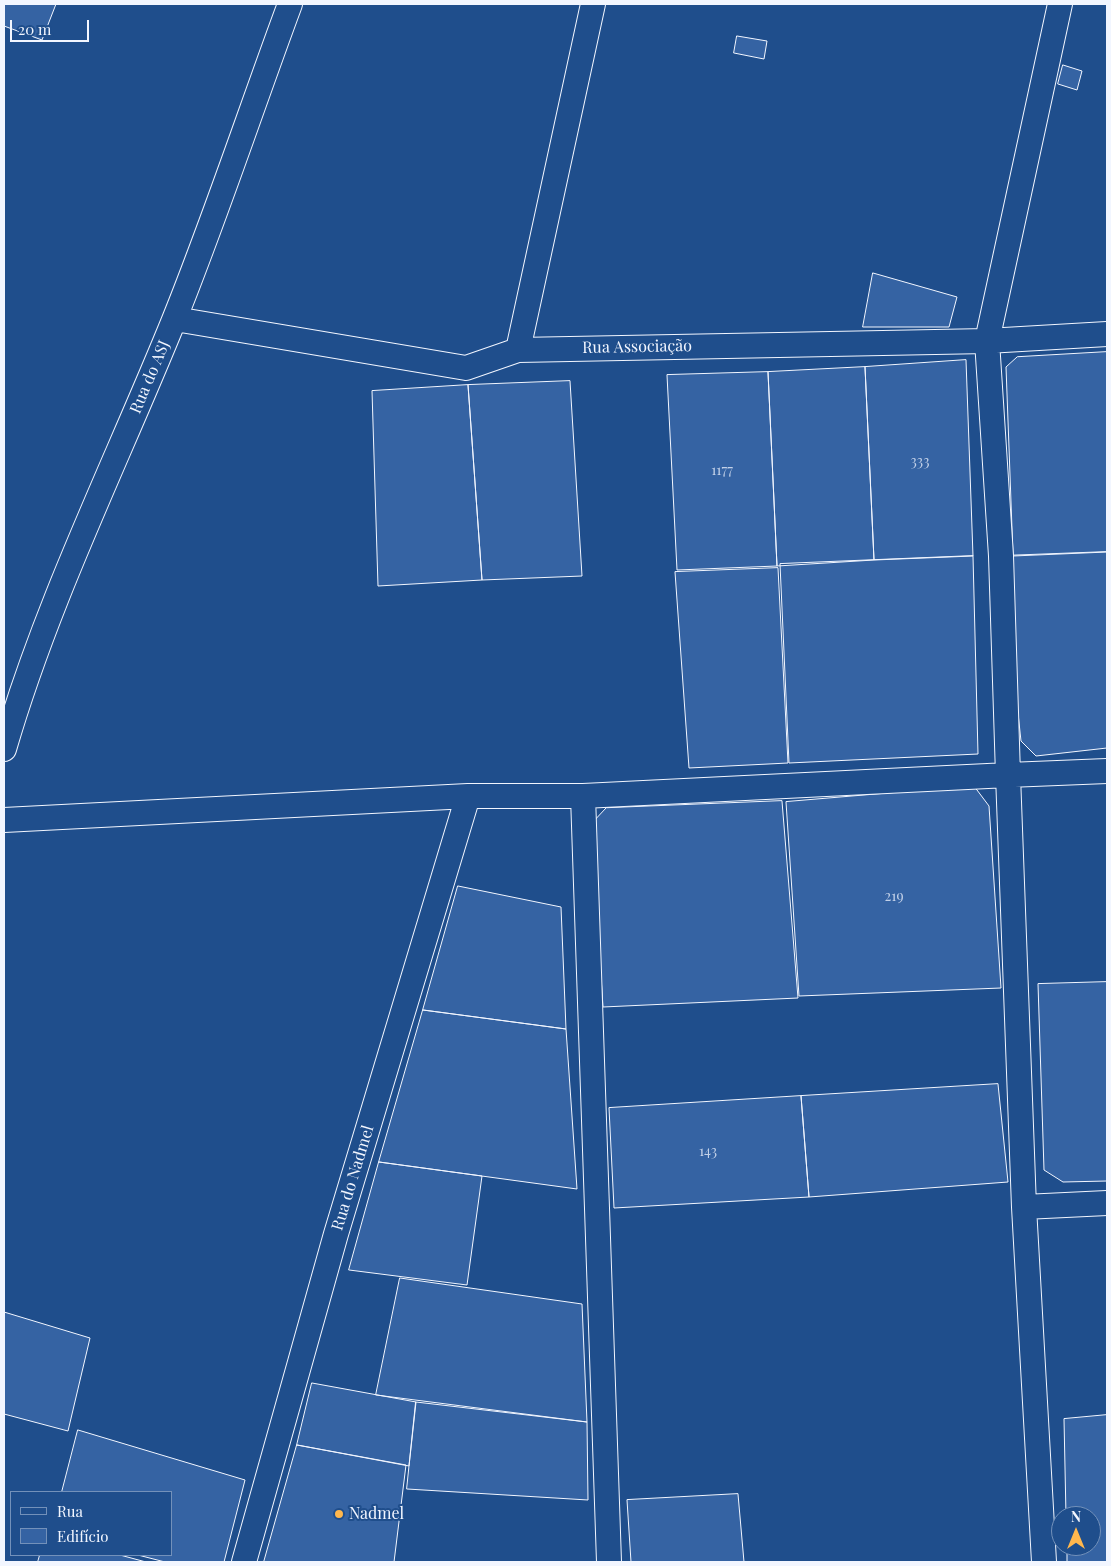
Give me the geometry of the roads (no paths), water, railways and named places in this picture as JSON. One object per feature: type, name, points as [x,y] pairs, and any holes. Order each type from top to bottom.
[{"type":"street","name":"Rua do ASJ","points":[[4,749],[21,689],[47,622],[174,319],[290,4]]},
{"type":"street","points":[[518,350],[593,4]]},
{"type":"street","points":[[1044,1562],[1024,1208],[1001,556],[987,341],[1060,4]]},
{"type":"street","name":"Rua Associação","points":[[174,319],[466,368],[518,350],[987,341],[1107,334]]},
{"type":"street","points":[[4,820],[468,796],[583,796],[1107,771]]},
{"type":"street","name":"Rua do Nadmel","points":[[244,1562],[336,1234],[468,796]]},
{"type":"street","points":[[583,796],[609,1562]]},
{"type":"street","points":[[1024,1208],[1107,1203]]},
{"type":"place","name":"Nadmel","points":[[339,1514]]}]
